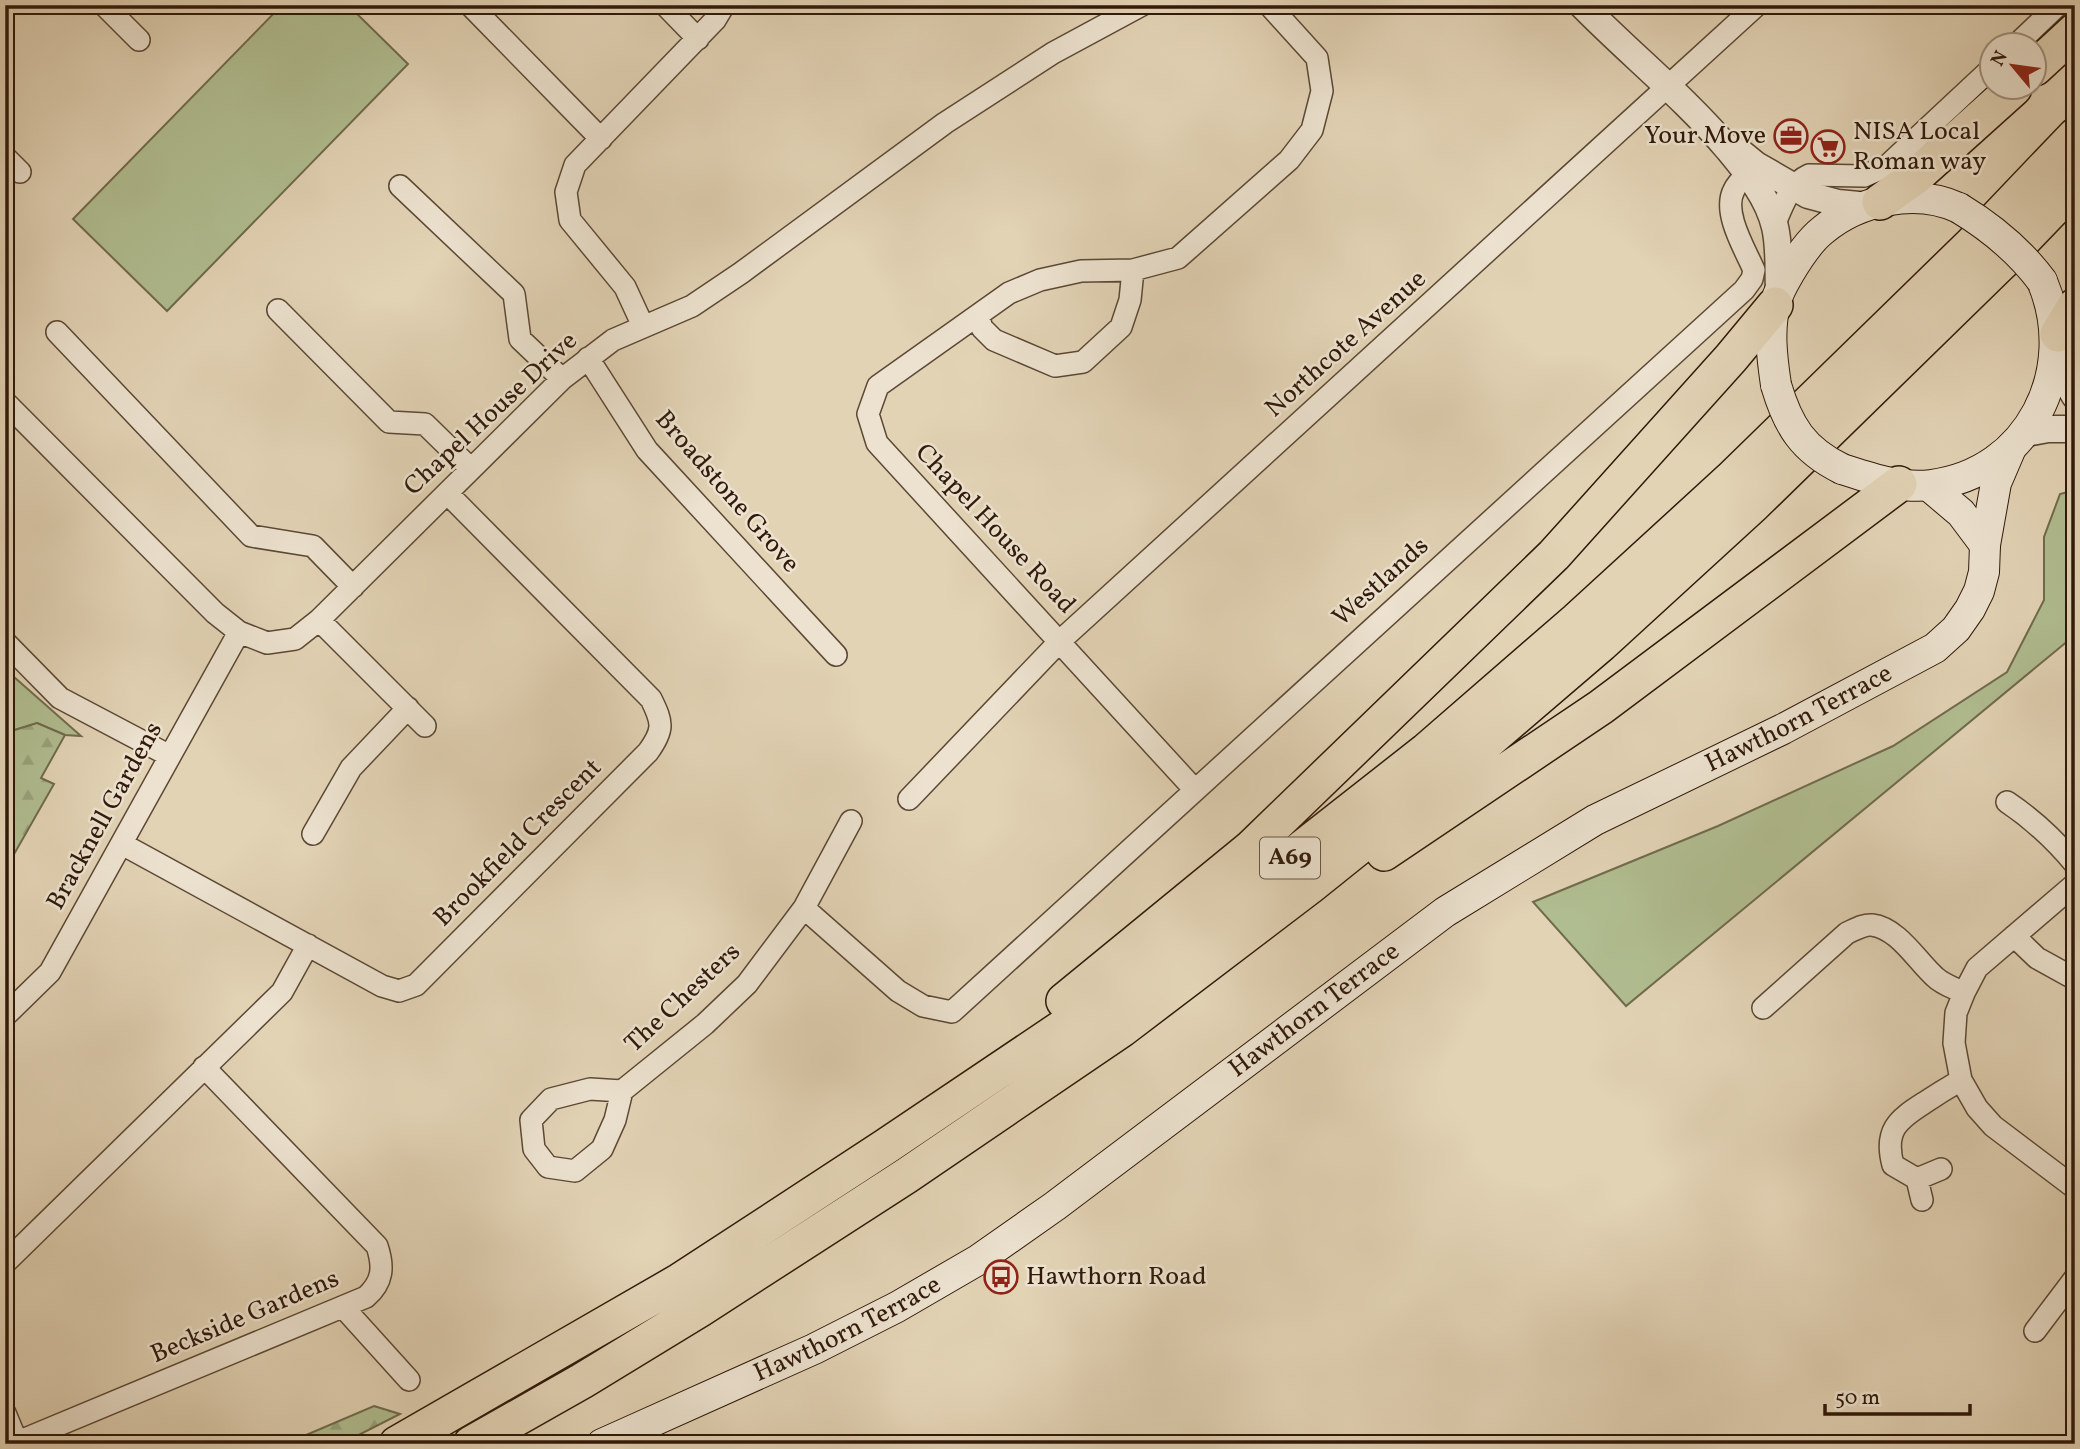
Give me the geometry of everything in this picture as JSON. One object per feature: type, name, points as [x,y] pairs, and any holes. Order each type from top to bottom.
[{"type":"highway","points":[[2048,56],[2075,31]]},
{"type":"highway","points":[[1875,204],[1915,177],[1998,102]]},
{"type":"highway","name":"A69","points":[[397,1444],[680,1281],[885,1147],[1099,1003],[1286,861],[1426,751],[1577,620],[1731,479],[1971,245],[2075,136]]},
{"type":"highway","name":"A69","points":[[471,1444],[700,1310],[906,1176],[1122,1029],[1310,886],[1415,802],[1601,644],[1755,504],[2001,263],[2075,186]]},
{"type":"highway","points":[[885,1147],[1251,848],[1554,555],[1731,358],[1777,298]]},
{"type":"highway","points":[[1122,1029],[1601,707],[1914,485]]},
{"type":"main road","points":[[2018,440],[1995,461],[1952,481],[1914,485],[1873,479],[1842,469],[1817,454],[1795,432],[1787,418],[1776,385],[1772,360],[1771,331],[1777,298],[1809,245],[1823,230],[1840,219],[1875,204],[1901,198],[1927,198],[1947,202],[1959,208],[1998,234],[2017,251],[2042,281],[2063,332]]},
{"type":"main road","name":"Hawthorn Terrace","points":[[602,1444],[814,1349],[897,1307],[978,1259],[1055,1206],[1445,912],[1595,820],[1783,729],[1935,648],[1956,629],[1975,600],[1984,572],[1985,545],[1996,483],[2018,440],[2037,417],[2047,397],[2063,332]]},
{"type":"main road","points":[[1914,485],[1961,513],[1985,545]]},
{"type":"street","points":[[104,5],[139,40]]},
{"type":"street","points":[[470,5],[601,139]]},
{"type":"street","points":[[665,5],[698,39]]},
{"type":"street","points":[[643,326],[625,287],[570,220],[566,192],[575,165],[698,39],[724,5]]},
{"type":"street","name":"Chapel House Drive","points":[[5,402],[215,613],[239,632],[267,643],[295,639],[319,621],[562,379],[588,358],[613,340],[692,306],[956,116],[1053,53],[1142,5]]},
{"type":"street","name":"Chapel House Road","points":[[1194,789],[877,443],[868,414],[878,386],[1009,293],[1040,280],[1081,271],[1133,271],[1178,258],[1289,160],[1311,130],[1322,91],[1317,58],[1269,5]]},
{"type":"street","points":[[1565,5],[1572,13],[1607,31]]},
{"type":"street","points":[[1582,5],[1752,169],[1822,200],[1875,204]]},
{"type":"street","name":"Northcote Avenue","points":[[909,799],[1060,641],[1757,5]]},
{"type":"street","points":[[2030,32],[2058,5]]},
{"type":"street","points":[[1774,226],[1794,186],[1802,178],[1809,175],[1864,176],[1887,166],[1979,80]]},
{"type":"street","points":[[1752,169],[1774,226],[1778,248],[1777,298]]},
{"type":"street","name":"Westlands","points":[[804,908],[898,991],[923,1006],[952,1012],[1744,290],[1752,279],[1754,270],[1730,207],[1730,198],[1735,187],[1752,169]]},
{"type":"street","points":[[400,186],[514,294],[520,339],[562,379]]},
{"type":"street","points":[[978,315],[982,328],[994,340],[1055,366],[1083,362],[1121,327],[1130,300],[1133,271]]},
{"type":"street","points":[[278,310],[389,422],[425,424],[471,469]]},
{"type":"street","points":[[57,332],[251,536],[313,546],[352,587]]},
{"type":"street","points":[[2063,332],[2066,381],[2075,396]]},
{"type":"street","name":"Broadstone Grove","points":[[588,358],[647,450],[836,654]]},
{"type":"street","points":[[2018,440],[2048,429],[2075,429]]},
{"type":"street","name":"Brookfield Crescent","points":[[122,844],[382,986],[399,991],[416,985],[638,762],[657,739],[661,719],[651,699],[447,493]]},
{"type":"street","points":[[319,621],[425,726]]},
{"type":"street","name":"Bracknell Gardens","points":[[5,1016],[50,972],[239,632]]},
{"type":"street","points":[[5,642],[60,698],[170,756]]},
{"type":"street","points":[[313,834],[351,768],[408,708]]},
{"type":"street","points":[[2007,802],[2049,833],[2075,864]]},
{"type":"street","name":"The Chesters","points":[[622,1091],[590,1089],[551,1099],[531,1120],[534,1149],[548,1167],[575,1171],[602,1149],[615,1120],[622,1091],[705,1024],[747,984],[804,908],[850,821]]},
{"type":"street","points":[[2075,884],[1977,968],[1956,1013],[1954,1043],[1961,1080],[1977,1108],[1993,1126],[2075,1188]]},
{"type":"street","points":[[1763,1009],[1847,933],[1861,926],[1872,925],[1893,934],[1936,979],[1964,993]]},
{"type":"street","points":[[2014,936],[2037,958],[2075,979]]},
{"type":"street","points":[[5,1263],[282,992],[308,945]]},
{"type":"street","name":"Beckside Gardens","points":[[5,1413],[15,1443],[366,1297],[379,1283],[382,1261],[377,1246],[204,1067]]},
{"type":"street","points":[[1922,1200],[1917,1179],[1893,1165],[1889,1153],[1890,1139],[1895,1125],[1908,1113],[1961,1080]]},
{"type":"street","points":[[1917,1179],[1941,1169]]},
{"type":"street","points":[[2035,1331],[2075,1278]]},
{"type":"street","points":[[343,1307],[409,1380]]},
{"type":"green space","points":[[282,5],[348,5],[408,64],[167,311],[73,219]]},
{"type":"green space","points":[[2075,490],[2075,635],[1626,1006],[1533,902],[1718,826],[1893,746],[2007,672],[2044,600],[2044,537],[2060,494]]},
{"type":"green space","points":[[5,669],[81,736],[65,735],[37,723],[5,733]]},
{"type":"green space","points":[[37,723],[65,735],[41,778],[54,784],[5,870],[5,733]]},
{"type":"green space","points":[[374,1406],[400,1414],[341,1444],[285,1444]]},
{"type":"place","name":"Your Move","points":[[1791,136]]},
{"type":"place","name":"NISA Local Roman way","points":[[1828,147]]},
{"type":"place","name":"Hawthorn Road","points":[[1001,1277]]}]
